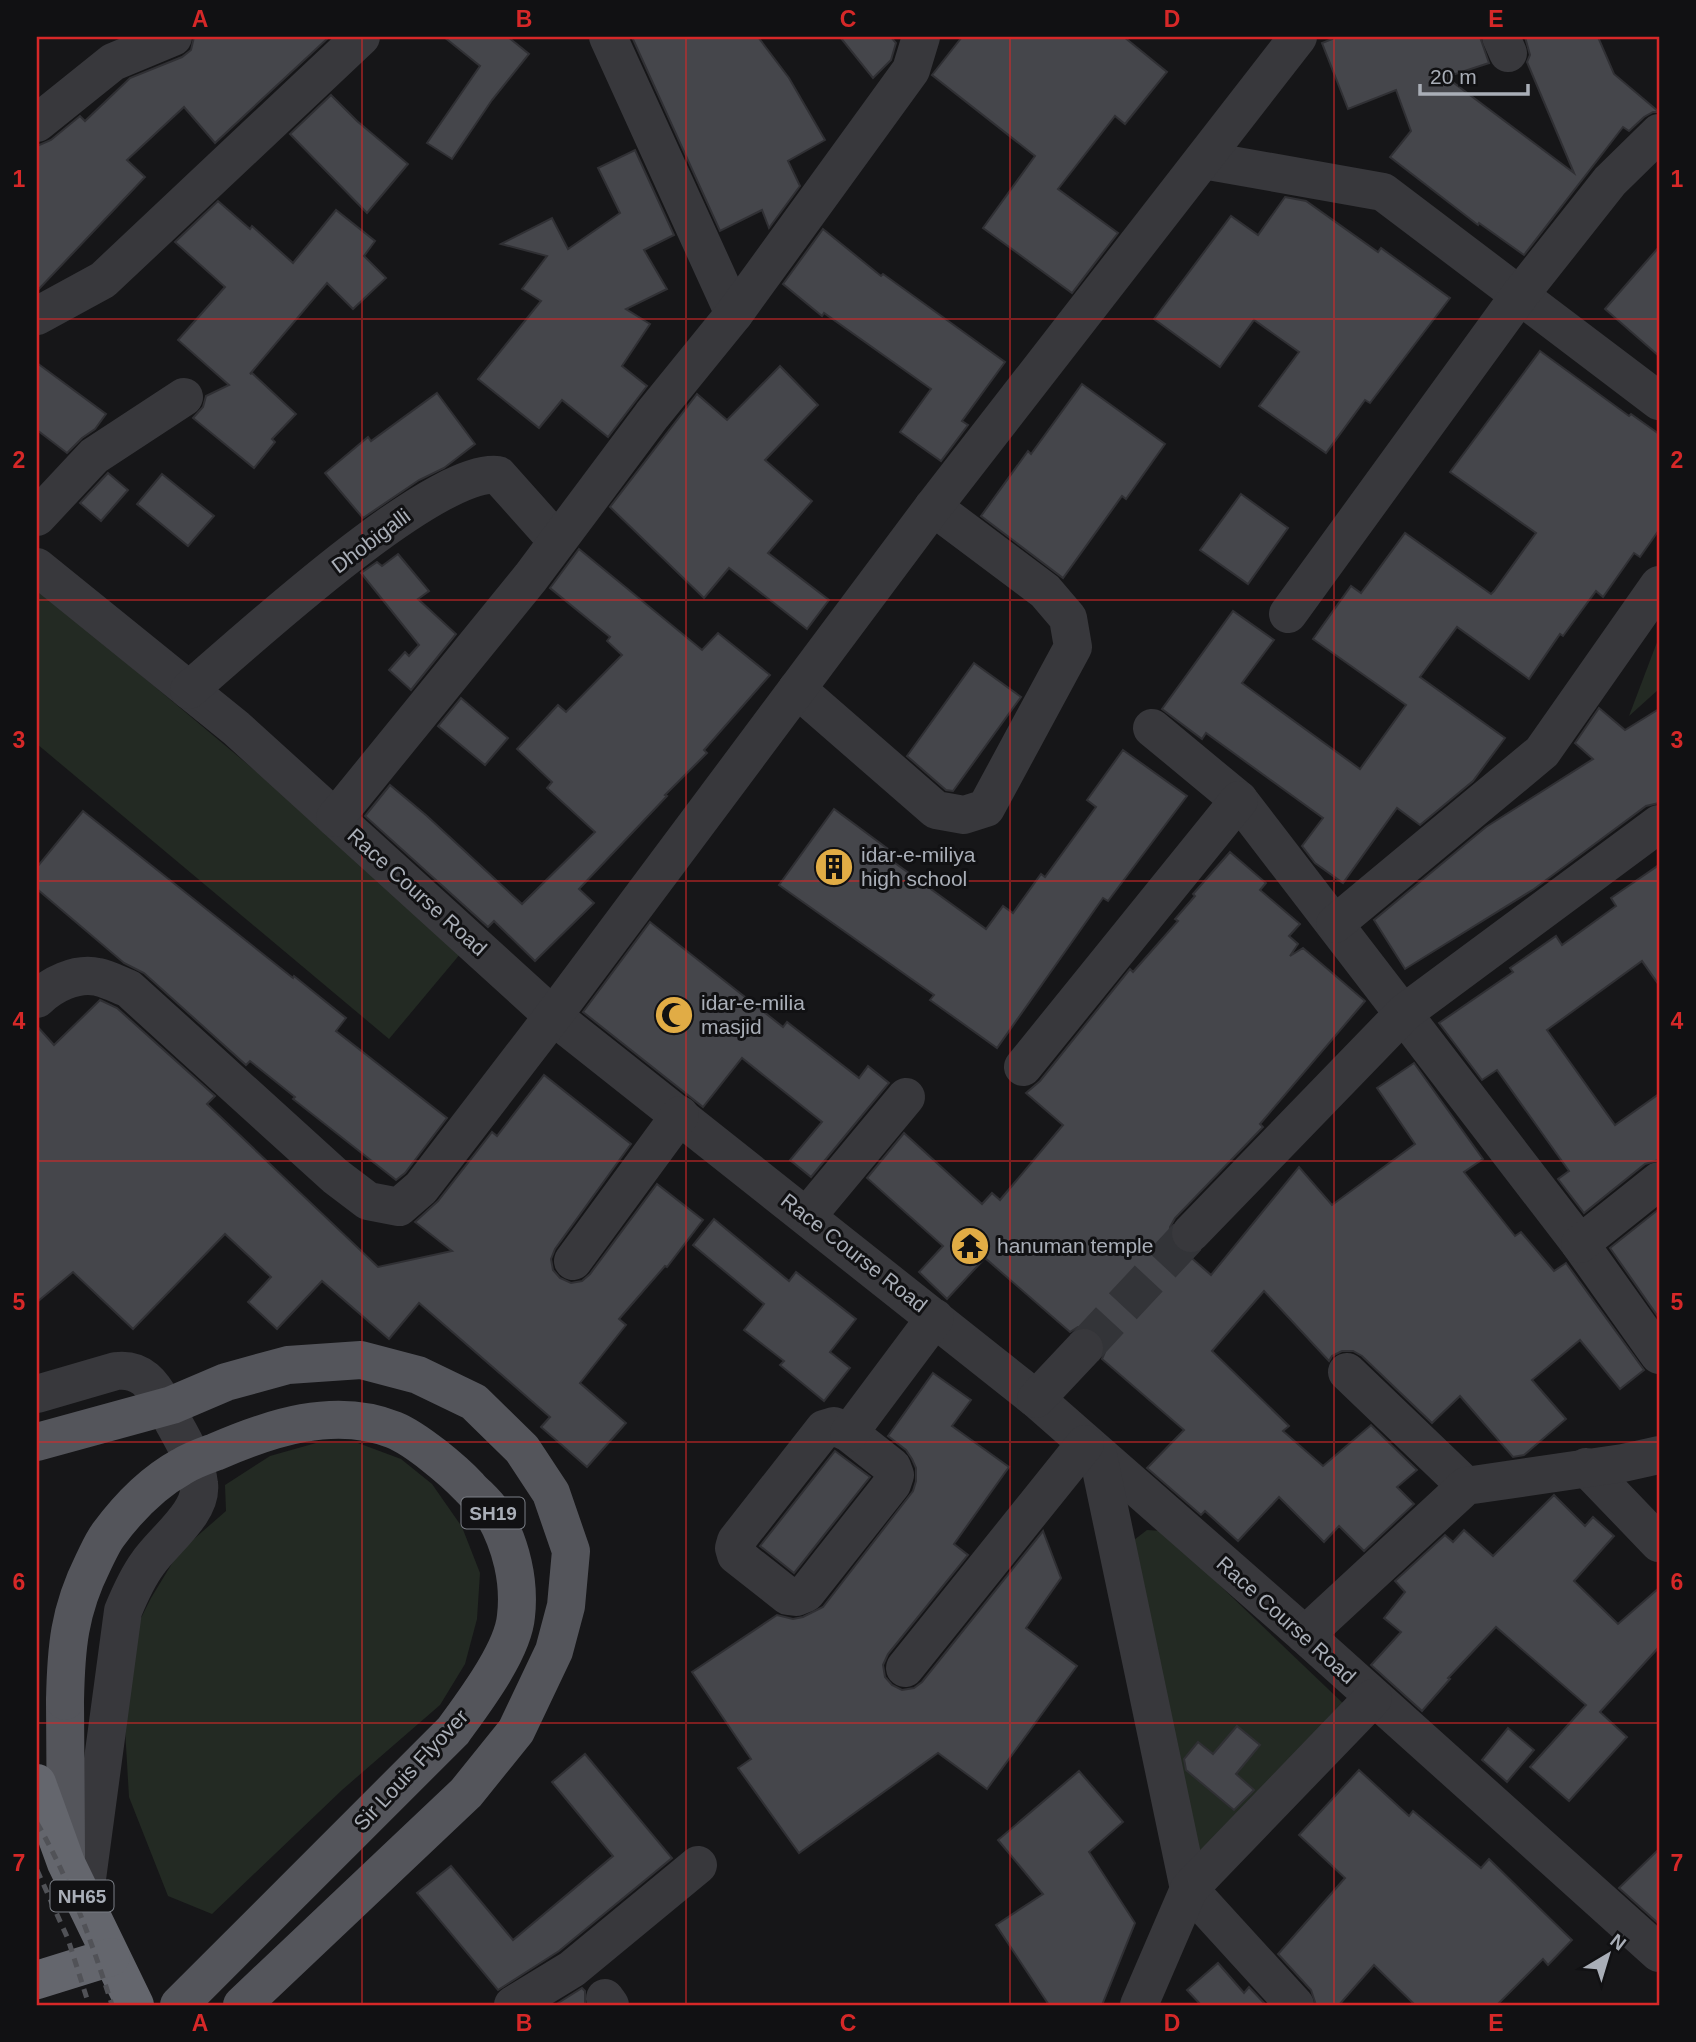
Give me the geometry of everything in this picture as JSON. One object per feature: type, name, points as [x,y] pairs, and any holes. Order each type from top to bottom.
[{"type":"highway","name":"NH65","points":[[37,1783],[66,1863],[135,2005]]},
{"type":"highway","points":[[37,1980],[111,1957]]},
{"type":"main road","name":"SH19","points":[[37,1442],[172,1405],[226,1382],[288,1365],[361,1360],[418,1375],[474,1402],[522,1449],[551,1493],[571,1551],[566,1606],[554,1651],[516,1731],[466,1793],[242,2005]]},
{"type":"main road","name":"Sir Louis Flyover","points":[[66,1863],[65,1701],[66,1654],[71,1618],[87,1575],[107,1536],[139,1498],[181,1467],[233,1444],[298,1423],[350,1419],[394,1430],[429,1453],[464,1481],[493,1513],[509,1548],[516,1576],[516,1618],[504,1652],[480,1694],[453,1731],[179,2005]]},
{"type":"street","points":[[37,122],[113,62],[173,37]]},
{"type":"street","points":[[37,316],[103,280],[361,37]]},
{"type":"street","points":[[608,37],[734,314]]},
{"type":"street","points":[[335,818],[531,577],[652,415],[734,314],[911,70],[921,37]]},
{"type":"street","points":[[37,999],[47,989],[76,977],[96,976],[129,989],[335,1176],[368,1201],[399,1207],[421,1188],[554,1016],[933,507],[1298,37]]},
{"type":"street","points":[[1287,614],[1519,296],[1610,181],[1659,133]]},
{"type":"street","points":[[1203,160],[1383,192],[1659,401]]},
{"type":"street","points":[[37,517],[94,456],[184,397]]},
{"type":"street","name":"Dhobigalli","points":[[189,690],[368,539],[437,494],[485,473],[498,475],[557,541]]},
{"type":"street","points":[[797,689],[936,810],[964,815],[986,808],[1073,647],[1072,635],[1068,618],[1045,591],[933,507]]},
{"type":"street","name":"Race Course Road","points":[[37,567],[236,727],[554,1016],[1037,1399],[1659,1953]]},
{"type":"street","points":[[1335,924],[1542,752],[1659,585]]},
{"type":"street","points":[[1152,729],[1239,800],[1580,1244],[1659,1355]]},
{"type":"street","points":[[1023,1067],[1239,800]]},
{"type":"street","points":[[1191,1233],[1404,1013],[1659,824]]},
{"type":"street","points":[[807,1216],[906,1097]]},
{"type":"street","points":[[573,1261],[680,1115]]},
{"type":"street","points":[[1580,1244],[1659,1181]]},
{"type":"street","points":[[849,1433],[935,1318]]},
{"type":"street","points":[[1037,1399],[1084,1348]]},
{"type":"street","points":[[37,1394],[116,1371],[138,1372],[150,1382],[160,1397],[197,1471],[200,1487],[191,1513],[148,1563],[133,1586],[123,1611],[84,1901]]},
{"type":"street","points":[[1348,1372],[1466,1486]]},
{"type":"street","points":[[905,1668],[1092,1449]]},
{"type":"street","points":[[1092,1449],[1189,1889],[1296,2005]]},
{"type":"street","points":[[1305,1635],[1466,1486],[1623,1463],[1659,1455]]},
{"type":"street","points":[[1586,1467],[1659,1543]]},
{"type":"street","points":[[1139,2005],[1189,1889],[1373,1698]]},
{"type":"street","points":[[513,2005],[572,1969],[698,1865]]},
{"type":"shaded area","points":[[37,588],[466,947],[389,1039],[37,744]]},
{"type":"shaded area","points":[[1659,637],[1659,689],[1629,716]]},
{"type":"shaded area","points":[[316,1443],[358,1443],[401,1459],[432,1484],[462,1527],[480,1573],[477,1619],[465,1664],[440,1705],[342,1790],[212,1914],[168,1896],[129,1797],[123,1694],[134,1632],[179,1552],[226,1511],[225,1485],[270,1456]]},
{"type":"shaded area","points":[[1147,1530],[1163,1531],[1349,1709],[1212,1853],[1191,1849],[1134,1540]]},
{"type":"building","points":[[194,37],[329,37],[215,143],[184,107],[127,160],[145,177],[37,291],[37,146],[51,140],[80,116],[85,121],[130,78],[182,57],[191,50]]},
{"type":"building","points":[[444,37],[508,37],[529,54],[492,100],[452,159],[427,143],[480,66]]},
{"type":"building","points":[[632,37],[758,37],[789,78],[825,140],[788,161],[800,186],[769,228],[762,210],[720,231]]},
{"type":"building","points":[[840,37],[891,37],[896,43],[891,60],[873,78]]},
{"type":"building","points":[[962,37],[1124,37],[1167,72],[1125,124],[1115,116],[1058,189],[1118,233],[1072,293],[983,228],[1035,156],[932,75]]},
{"type":"building","points":[[1337,37],[1480,37],[1489,63],[1446,77],[1574,173],[1527,62],[1530,55],[1525,37],[1598,37],[1614,74],[1659,112],[1644,117],[1629,131],[1623,127],[1524,255],[1479,223],[1478,225],[1390,157],[1411,131],[1396,90],[1348,109],[1322,43]]},
{"type":"building","points":[[331,95],[408,164],[367,213],[290,134]]},
{"type":"building","points":[[635,150],[674,235],[644,250],[667,289],[626,309],[650,324],[622,366],[647,386],[608,437],[562,400],[539,428],[478,379],[541,301],[522,289],[547,256],[501,244],[552,218],[568,249],[620,213],[598,168]]},
{"type":"building","points":[[1285,197],[1306,201],[1378,252],[1381,248],[1450,298],[1370,403],[1365,400],[1326,453],[1259,406],[1299,352],[1254,320],[1220,367],[1154,319],[1231,216],[1258,235]]},
{"type":"building","points":[[218,201],[250,229],[252,226],[293,263],[336,210],[375,241],[364,256],[386,278],[353,309],[327,283],[250,374],[296,414],[272,439],[275,442],[254,468],[193,418],[203,407],[206,396],[229,385],[178,340],[225,287],[175,242]]},
{"type":"building","points":[[823,229],[881,276],[883,274],[1005,362],[962,421],[968,425],[941,461],[900,432],[931,389],[824,313],[822,316],[783,284]]},
{"type":"building","points":[[1659,247],[1659,356],[1605,309]]},
{"type":"building","points":[[1540,351],[1629,416],[1631,414],[1659,434],[1659,530],[1640,557],[1634,553],[1603,597],[1596,591],[1563,636],[1560,634],[1529,679],[1457,627],[1420,677],[1505,738],[1473,781],[1420,825],[1397,808],[1343,883],[1315,863],[1302,846],[1323,818],[1206,733],[1202,739],[1162,709],[1233,611],[1274,640],[1242,683],[1360,769],[1406,705],[1313,639],[1351,586],[1361,593],[1405,533],[1491,594],[1494,591],[1536,533],[1450,472]]},
{"type":"building","points":[[37,363],[106,414],[95,429],[67,453],[37,430]]},
{"type":"building","points":[[780,366],[818,405],[765,460],[812,501],[768,553],[829,600],[807,629],[729,568],[704,598],[610,507],[697,394],[727,420]]},
{"type":"building","points":[[1082,384],[1165,444],[1126,499],[1122,496],[1063,578],[981,516],[1028,451],[1031,454]]},
{"type":"building","points":[[437,393],[475,444],[444,468],[419,480],[363,518],[325,473],[368,437],[371,441]]},
{"type":"building","points":[[108,473],[128,490],[101,521],[80,503]]},
{"type":"building","points":[[162,474],[214,516],[188,546],[137,504]]},
{"type":"building","points":[[1241,494],[1288,528],[1248,584],[1200,550]]},
{"type":"building","points":[[579,549],[702,650],[718,633],[770,675],[704,750],[707,753],[579,889],[594,903],[535,961],[494,921],[488,927],[365,816],[390,785],[522,904],[595,832],[547,788],[552,782],[517,749],[558,705],[566,712],[622,655],[607,641],[610,637],[550,588]]},
{"type":"building","points":[[398,554],[429,591],[418,599],[456,634],[411,690],[389,670],[405,652],[409,656],[419,645],[361,573],[377,562],[382,566]]},
{"type":"building","points":[[974,663],[1021,697],[953,791],[946,790],[907,756]]},
{"type":"building","points":[[461,698],[508,738],[485,765],[438,726]]},
{"type":"building","points":[[1599,708],[1625,730],[1659,709],[1659,803],[1646,806],[1534,889],[1405,969],[1374,920],[1486,827],[1593,759],[1575,743]]},
{"type":"building","points":[[1123,750],[1187,796],[1108,901],[1103,898],[997,1048],[930,1000],[934,995],[779,885],[834,809],[888,849],[884,855],[986,929],[1003,906],[1013,913],[1041,874],[1045,877],[1096,807],[1087,800]]},
{"type":"building","points":[[83,811],[346,1018],[336,1031],[447,1118],[405,1173],[396,1180],[293,1099],[295,1097],[250,1061],[246,1065],[144,973],[124,963],[37,889],[37,867]]},
{"type":"building","points":[[1230,852],[1266,883],[1260,890],[1300,924],[1289,936],[1298,944],[1290,956],[1303,948],[1365,1001],[1260,1124],[1263,1127],[1175,1218],[1170,1227],[1169,1239],[1175,1248],[1187,1254],[1211,1275],[1299,1167],[1332,1205],[1415,1144],[1377,1088],[1414,1063],[1483,1159],[1464,1172],[1515,1236],[1521,1232],[1554,1271],[1566,1263],[1644,1370],[1620,1389],[1580,1340],[1532,1380],[1566,1419],[1524,1455],[1513,1457],[1460,1396],[1432,1423],[1362,1356],[1353,1351],[1342,1351],[1332,1356],[1329,1361],[1264,1291],[1212,1351],[1289,1426],[1283,1431],[1323,1466],[1371,1425],[1417,1470],[1397,1487],[1414,1504],[1364,1551],[1339,1526],[1324,1542],[1279,1497],[1238,1541],[1205,1511],[1201,1515],[1147,1468],[1184,1430],[1102,1359],[1105,1342],[1099,1333],[1088,1327],[1078,1327],[1070,1332],[985,1258],[947,1299],[919,1272],[943,1246],[867,1178],[904,1133],[982,1204],[992,1193],[1000,1200],[1063,1125],[1026,1093],[1040,1081],[1130,969],[1133,972],[1178,921],[1175,919],[1195,896],[1193,894]]},
{"type":"building","points":[[1659,865],[1659,985],[1642,961],[1547,1030],[1615,1125],[1659,1094],[1659,1160],[1645,1164],[1584,1213],[1558,1179],[1569,1171],[1497,1070],[1482,1080],[1439,1023],[1513,972],[1510,968],[1556,936],[1562,945],[1616,906],[1611,898]]},
{"type":"building","name":"idar-e-milia masjid","points":[[650,922],[783,1027],[787,1022],[859,1078],[868,1066],[889,1083],[811,1177],[790,1160],[822,1122],[742,1058],[703,1107],[583,1012]]},
{"type":"building","points":[[100,1000],[117,1008],[215,1096],[207,1104],[378,1267],[452,1251],[415,1222],[438,1201],[492,1132],[497,1136],[544,1075],[631,1144],[555,1249],[551,1259],[553,1270],[560,1278],[571,1283],[582,1281],[657,1184],[703,1220],[667,1267],[665,1266],[619,1319],[626,1325],[580,1383],[626,1423],[587,1467],[541,1427],[550,1417],[419,1303],[389,1339],[322,1281],[277,1329],[248,1302],[271,1277],[225,1234],[133,1329],[73,1272],[37,1302],[37,1026],[54,1045]]},
{"type":"building","points":[[1659,1209],[1659,1318],[1610,1248]]},
{"type":"building","points":[[714,1219],[789,1281],[796,1272],[856,1319],[830,1352],[850,1368],[824,1401],[780,1365],[784,1361],[744,1330],[764,1304],[693,1245]]},
{"type":"building","points":[[933,1373],[971,1400],[952,1426],[1009,1467],[954,1544],[968,1555],[888,1654],[883,1665],[885,1677],[892,1685],[902,1690],[914,1688],[922,1682],[1043,1531],[1061,1578],[1026,1628],[1077,1666],[987,1789],[938,1753],[799,1853],[738,1768],[751,1759],[692,1672],[777,1615],[793,1619],[823,1607],[913,1491],[916,1468],[912,1459],[906,1450],[888,1436]]},
{"type":"building","points":[[835,1451],[870,1477],[794,1573],[760,1546]]},
{"type":"building","points":[[1554,1495],[1585,1526],[1593,1517],[1614,1536],[1574,1581],[1618,1624],[1659,1588],[1659,1647],[1600,1712],[1627,1737],[1569,1801],[1530,1767],[1586,1705],[1496,1627],[1448,1678],[1450,1679],[1422,1711],[1371,1665],[1401,1632],[1384,1618],[1405,1592],[1395,1581],[1445,1535],[1453,1542],[1464,1530],[1493,1556]]},
{"type":"building","points":[[1237,1726],[1260,1745],[1236,1774],[1254,1790],[1234,1810],[1186,1770],[1184,1759],[1198,1742],[1213,1754]]},
{"type":"building","points":[[1508,1728],[1534,1750],[1507,1782],[1482,1760]]},
{"type":"building","points":[[585,1754],[672,1858],[559,1951],[498,1990],[417,1893],[451,1866],[513,1940],[613,1856],[552,1782]]},
{"type":"building","points":[[1359,1770],[1409,1816],[1413,1811],[1481,1868],[1489,1859],[1572,1940],[1548,1965],[1543,1959],[1497,2005],[1415,2005],[1374,1965],[1339,2005],[1316,2005],[1311,1990],[1278,1954],[1345,1878],[1299,1835]]},
{"type":"building","points":[[1079,1771],[1123,1822],[1089,1852],[1135,1923],[1102,2005],[1049,2005],[996,1925],[1043,1894],[998,1840]]},
{"type":"building","points":[[1659,1849],[1659,1924],[1619,1888]]},
{"type":"building","points":[[1218,1963],[1244,1993],[1249,1987],[1266,2005],[1201,2005],[1187,1990]]},
{"type":"building","points":[[582,1988],[585,1991],[585,2005],[555,2005]]},
{"type":"tunnel","points":[[1084,1348],[1191,1233]]},
{"type":"railway","points":[[37,1823],[79,1912],[112,2005]]},
{"type":"railway","points":[[37,1870],[68,1939],[89,2005]]},
{"type":"place","name":"idar-e-miliya high school","points":[[834,867]]},
{"type":"place","name":"idar-e-milia masjid","points":[[674,1015]]},
{"type":"place","name":"hanuman temple","points":[[970,1246]]}]
